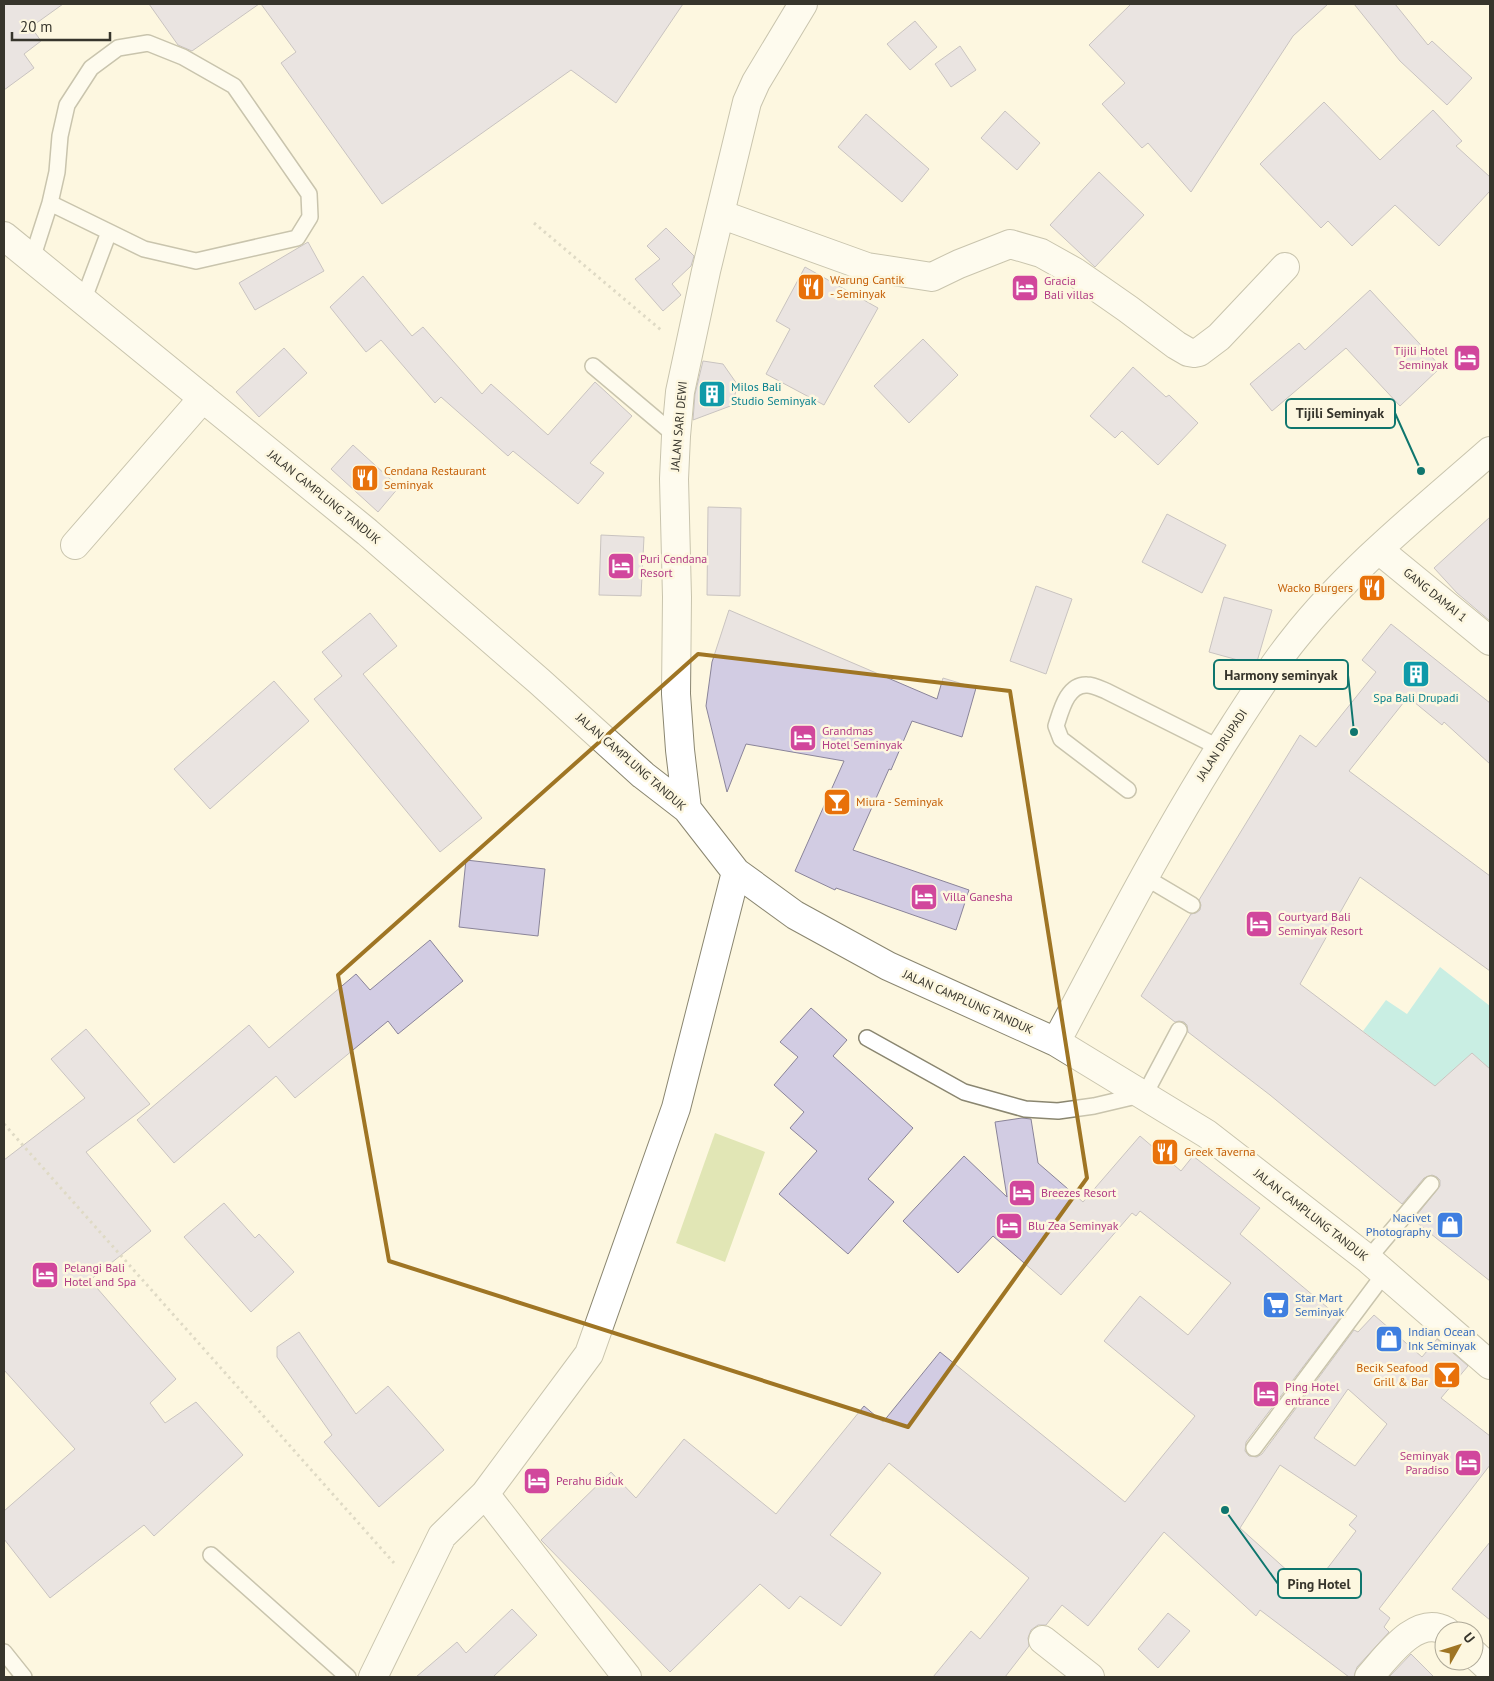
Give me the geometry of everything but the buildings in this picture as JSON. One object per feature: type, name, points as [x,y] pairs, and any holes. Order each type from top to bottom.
[{"type":"street","name":"JALAN SARI DEWI","points":[[686,809],[676,694],[677,597],[674,479],[680,392],[706,271],[747,102],[756,82],[803,4]]},
{"type":"street","points":[[720,214],[867,267],[932,277],[1010,244],[1041,253],[1075,272],[1176,346],[1194,353],[1208,347],[1219,337],[1285,267]]},
{"type":"street","name":"JALAN CAMPLUNG TANDUK","points":[[4,236],[367,532],[539,681],[642,775],[686,809],[736,872],[795,915],[888,966],[1056,1042],[1207,1134],[1376,1266],[1490,1365]]},
{"type":"street","points":[[75,545],[203,398]]},
{"type":"street","name":"JALAN DRUPADI","points":[[1056,1042],[1143,876],[1196,786],[1294,639],[1335,592],[1490,451]]},
{"type":"street","name":"GANG DAMAI 1","points":[[1379,550],[1490,641]]},
{"type":"street","points":[[373,1677],[442,1536],[484,1494],[589,1354],[676,1108],[736,872]]},
{"type":"street","points":[[484,1494],[627,1677]]},
{"type":"street","points":[[1369,1677],[1411,1633],[1427,1628],[1434,1628]]},
{"type":"street","points":[[1043,1640],[1090,1677]]},
{"type":"lane","points":[[32,259],[50,203],[57,172],[60,136],[67,106],[91,68],[118,48],[148,43],[183,57],[234,86],[309,194],[310,217],[297,238],[196,261],[144,249],[50,203]]},
{"type":"lane","points":[[83,301],[109,232]]},
{"type":"lane","points":[[593,366],[676,436]]},
{"type":"lane","points":[[1128,790],[1061,739],[1056,726],[1065,700],[1077,686],[1088,684],[1106,691],[1220,748]]},
{"type":"lane","points":[[1143,876],[1192,905]]},
{"type":"lane","points":[[867,1038],[964,1092],[1025,1109],[1058,1111],[1094,1106],[1144,1094],[1179,1030]]},
{"type":"lane","points":[[1254,1448],[1431,1184]]},
{"type":"lane","points":[[211,1555],[348,1677]]},
{"type":"lane","points":[[4,1652],[24,1677]]},
{"type":"path","points":[[534,223],[689,354]]},
{"type":"path","points":[[4,1124],[416,1588]]},
{"type":"highlighted area","points":[[698,654],[1010,691],[1087,1178],[908,1427],[389,1261],[338,975]]},
{"type":"green space","points":[[715,1133],[765,1152],[725,1262],[676,1243]]},
{"type":"water","points":[[1440,967],[1490,1006],[1490,1069],[1472,1053],[1435,1086],[1363,1031],[1386,1000],[1407,1014]]},
{"type":"place","name":"Warung Cantik - Seminyak","points":[[811,287]]},
{"type":"place","name":"Gracia Bali villas","points":[[1025,288]]},
{"type":"place","name":"Tijili Hotel Seminyak","points":[[1467,358]]},
{"type":"place","name":"Milos Bali Studio Seminyak","points":[[712,394]]},
{"type":"place","name":"Tijili Seminyak","points":[[1421,471]]},
{"type":"place","name":"Cendana Restaurant Seminyak","points":[[365,478]]},
{"type":"place","name":"Puri Cendana Resort","points":[[621,566]]},
{"type":"place","name":"Wacko Burgers","points":[[1372,588]]},
{"type":"place","name":"Spa Bali Drupadi","points":[[1416,674]]},
{"type":"place","name":"Harmony seminyak","points":[[1354,732]]},
{"type":"place","name":"Grandmas Hotel Seminyak","points":[[803,738]]},
{"type":"place","name":"Miura - Seminyak","points":[[837,802]]},
{"type":"place","name":"Villa Ganesha","points":[[924,897]]},
{"type":"place","name":"Courtyard Bali Seminyak Resort","points":[[1259,924]]},
{"type":"place","name":"Greek Taverna","points":[[1165,1152]]},
{"type":"place","name":"Breezes Resort","points":[[1022,1193]]},
{"type":"place","name":"Nacivet Photography","points":[[1450,1225]]},
{"type":"place","name":"Blu Zea Seminyak","points":[[1009,1226]]},
{"type":"place","name":"Pelangi Bali Hotel and Spa","points":[[45,1275]]},
{"type":"place","name":"Star Mart Seminyak","points":[[1276,1305]]},
{"type":"place","name":"Indian Ocean Ink Seminyak","points":[[1389,1339]]},
{"type":"place","name":"Becik Seafood Grill & Bar","points":[[1447,1375]]},
{"type":"place","name":"Ping Hotel entrance","points":[[1266,1394]]},
{"type":"place","name":"Seminyak Paradiso","points":[[1468,1463]]},
{"type":"place","name":"Perahu Biduk","points":[[537,1481]]},
{"type":"place","name":"Ping Hotel","points":[[1225,1510]]}]
